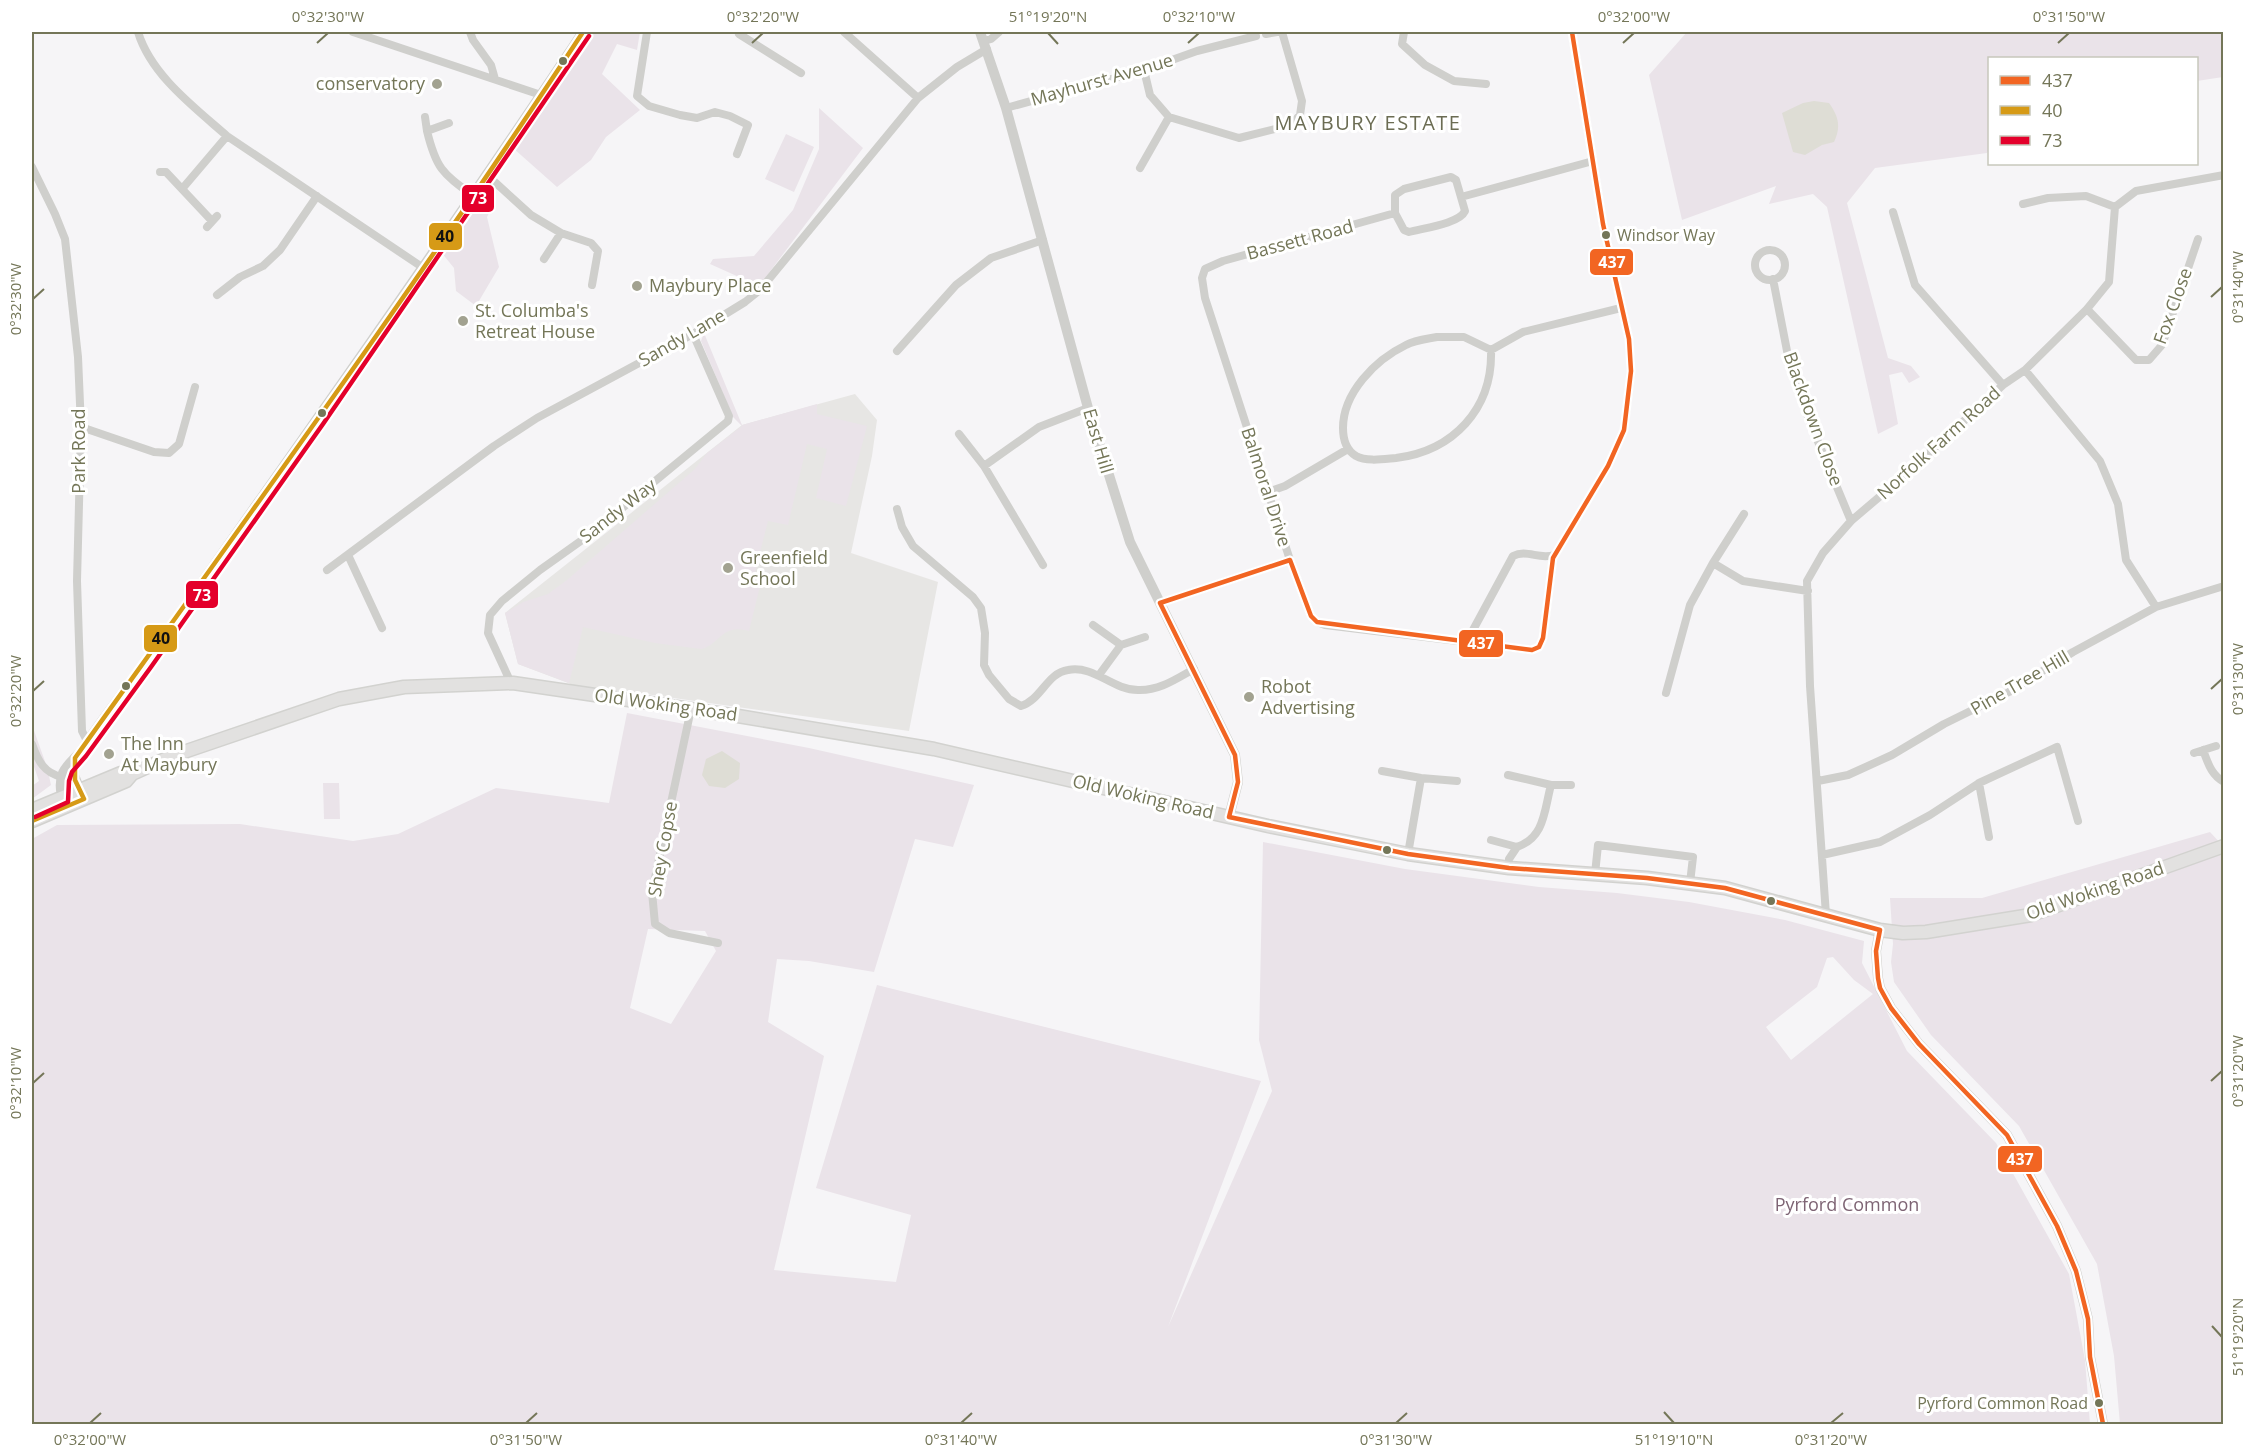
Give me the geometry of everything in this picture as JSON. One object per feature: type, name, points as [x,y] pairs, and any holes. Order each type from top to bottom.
[{"type":"main road","name":"Old Woking Road","points":[[32,821],[64,802],[82,794],[126,781],[132,774],[172,756],[339,699],[404,687],[511,683],[691,709],[934,750],[1229,817],[1408,854],[1509,868],[1690,883],[1752,894],[1880,930],[1903,933],[1926,932],[2031,915],[2223,846]]},
{"type":"main road","name":"Old Woking Road","points":[[32,810],[64,802]]},
{"type":"street","points":[[138,32],[144,48],[158,69],[227,136],[422,267]]},
{"type":"street","points":[[353,32],[541,95]]},
{"type":"street","points":[[470,32],[491,65],[495,79]]},
{"type":"street","points":[[64,802],[62,777],[69,764],[142,668],[323,412],[583,32]]},
{"type":"street","points":[[647,32],[637,96],[649,106],[668,112],[697,118],[715,112],[748,125],[737,154]]},
{"type":"street","points":[[739,32],[801,73]]},
{"type":"street","points":[[844,32],[918,98]]},
{"type":"street","name":"Sandy Lane","points":[[327,570],[494,446],[537,418],[693,334],[744,302],[772,277],[918,98],[957,67],[983,40],[991,39],[999,32]]},
{"type":"street","points":[[1266,34],[1277,32]]},
{"type":"street","points":[[1144,70],[1150,95],[1169,117],[1239,138],[1291,125],[1300,115],[1302,101],[1282,32]]},
{"type":"street","points":[[1404,32],[1402,44],[1425,65],[1454,81],[1486,84]]},
{"type":"street","name":"Balmoral Drive","points":[[1205,269],[1202,278],[1205,298],[1290,560],[1311,616],[1317,622],[1470,643],[1532,650],[1539,647],[1543,638],[1549,574],[1554,555],[1608,465],[1624,430],[1631,371],[1629,339],[1593,161],[1572,32]]},
{"type":"street","name":"Mayhurst Avenue","points":[[1006,108],[1144,70],[1197,51],[1256,36]]},
{"type":"street","name":"East Hill","points":[[983,40],[1006,108],[1088,408],[1130,542],[1235,755],[1238,782],[1229,817]]},
{"type":"street","points":[[425,117],[438,163],[446,175],[472,195]]},
{"type":"street","points":[[1140,168],[1169,117]]},
{"type":"street","points":[[428,131],[449,123]]},
{"type":"street","points":[[182,189],[227,136]]},
{"type":"street","points":[[1461,197],[1593,161]]},
{"type":"street","name":"Park Road","points":[[32,171],[55,214],[65,239],[78,357],[81,427],[77,581],[82,731],[87,741]]},
{"type":"street","points":[[160,172],[166,172],[212,221]]},
{"type":"street","points":[[486,174],[531,215],[561,233],[591,243],[598,251],[592,285]]},
{"type":"street","points":[[2023,204],[2048,198],[2086,196],[2115,207],[2136,191],[2223,175]]},
{"type":"street","points":[[1451,177],[1456,180],[1465,211],[1462,217],[1452,221],[1409,232],[1404,230],[1395,213],[1395,195],[1404,189],[1451,177]]},
{"type":"street","points":[[217,296],[240,277],[263,266],[280,250],[317,196]]},
{"type":"street","name":"Norfolk Farm Road","points":[[1826,915],[1810,686],[1807,581],[1823,553],[1851,521],[2003,385],[2025,370],[2087,309],[2109,282],[2115,207]]},
{"type":"street","points":[[1893,212],[1915,285],[2003,385]]},
{"type":"street","name":"Bassett Road","points":[[1205,269],[1223,261],[1395,213]]},
{"type":"street","points":[[544,259],[561,233]]},
{"type":"street","name":"Fox Close","points":[[2087,309],[2136,360],[2149,360],[2162,345],[2198,239]]},
{"type":"street","points":[[897,351],[956,285],[991,258],[1042,240]]},
{"type":"street","name":"Blackdown Close","points":[[1773,279],[1788,356],[1809,420],[1851,521]]},
{"type":"street","points":[[1491,350],[1523,332],[1622,308]]},
{"type":"street","name":"Sandy Way","points":[[511,683],[488,633],[490,615],[502,601],[540,570],[592,533],[728,421],[729,416],[693,334]]},
{"type":"street","points":[[1437,337],[1464,337],[1491,350],[1492,367],[1485,396],[1468,423],[1440,445],[1414,455],[1378,460],[1357,456],[1347,449],[1343,434],[1343,417],[1356,386],[1381,362],[1407,344],[1437,337]]},
{"type":"street","points":[[2025,370],[2100,462],[2118,504],[2126,560],[2156,607]]},
{"type":"street","points":[[81,427],[154,452],[169,453],[178,444],[195,387]]},
{"type":"street","points":[[984,466],[1039,427],[1088,408]]},
{"type":"street","points":[[959,434],[984,466],[1043,565]]},
{"type":"street","points":[[1268,492],[1285,486],[1347,449]]},
{"type":"street","points":[[897,509],[913,546],[973,597],[981,608],[985,633],[984,665],[989,675],[1009,699],[1021,706],[1027,704],[1052,678],[1068,670],[1085,670],[1117,685],[1137,691],[1162,686],[1194,669]]},
{"type":"street","points":[[1666,693],[1690,605],[1713,562],[1744,514]]},
{"type":"street","points":[[1470,643],[1473,630],[1513,556],[1520,553],[1541,558],[1554,555]]},
{"type":"street","points":[[348,555],[382,628]]},
{"type":"street","points":[[1160,603],[1290,560]]},
{"type":"street","points":[[1713,562],[1743,581],[1808,591]]},
{"type":"street","name":"Pine Tree Hill","points":[[1818,781],[1848,775],[1892,755],[2156,607],[2223,586]]},
{"type":"street","points":[[1093,625],[1121,645]]},
{"type":"street","points":[[1099,675],[1121,645],[1145,637]]},
{"type":"street","name":"Shey Copse","points":[[691,709],[652,892],[655,924],[669,933],[718,943]]},
{"type":"street","points":[[32,744],[37,759],[49,774],[62,777]]},
{"type":"street","points":[[2194,753],[2216,746]]},
{"type":"street","points":[[1822,855],[1880,842],[1930,815],[1979,783],[2057,747],[2078,821]]},
{"type":"street","points":[[2203,750],[2209,767],[2223,782]]},
{"type":"street","points":[[75,758],[74,775],[82,794]]},
{"type":"street","points":[[1382,771],[1457,781]]},
{"type":"street","points":[[1508,775],[1551,785],[1571,785]]},
{"type":"street","points":[[1408,854],[1421,778]]},
{"type":"street","points":[[1979,783],[1989,837]]},
{"type":"street","points":[[1509,868],[1509,859],[1517,847],[1530,842],[1539,833],[1551,785]]},
{"type":"street","points":[[1491,840],[1517,847]]},
{"type":"street","points":[[1595,874],[1598,845],[1693,858],[1690,883]]},
{"type":"street","points":[[1880,930],[1876,951],[1878,978],[1880,988],[1890,1008],[1919,1044],[2007,1135],[2057,1226],[2076,1271],[2088,1319],[2090,1357],[2103,1425]]},
{"type":"shaded area","points":[[1814,101],[1829,103],[1835,113],[1838,132],[1834,142],[1822,145],[1805,155],[1793,152],[1782,113],[1803,103]]},
{"type":"shaded area","name":"Greenfield School","points":[[855,394],[877,420],[872,456],[851,553],[938,582],[909,731],[576,686],[518,664],[505,613],[742,425]]},
{"type":"shaded area","points":[[722,751],[740,763],[739,779],[725,788],[709,786],[702,775],[706,759]]},
{"type":"green space","points":[[593,32],[640,32],[637,50],[617,44],[602,74],[640,110],[606,137],[591,160],[557,187],[513,148]]},
{"type":"green space","points":[[1687,32],[2223,32],[2223,77],[2198,81],[2198,57],[1988,57],[1987,153],[1875,168],[1847,203],[1888,358],[1911,366],[1920,377],[1909,383],[1902,372],[1889,375],[1898,424],[1878,434],[1827,207],[1813,194],[1769,204],[1776,186],[1682,220],[1649,75]]},
{"type":"green space","points":[[819,108],[863,148],[759,286],[710,264],[713,259],[754,256],[793,210],[819,149]]},
{"type":"green space","points":[[786,134],[814,147],[794,192],[765,179]]},
{"type":"green space","points":[[484,191],[495,201],[487,217],[499,267],[476,306],[456,291],[454,268],[441,252]]},
{"type":"green space","points":[[704,333],[742,425],[817,404],[817,414],[867,426],[846,506],[816,498],[827,449],[807,444],[788,525],[768,521],[753,580],[761,582],[749,631],[732,630],[701,649],[655,643],[583,627],[569,683],[518,664],[505,613],[523,602],[548,594],[567,580],[695,469],[707,453],[742,426],[733,417],[701,341]]},
{"type":"green space","name":"Pyrford Common","points":[[627,713],[809,748],[974,785],[953,847],[915,839],[874,972],[809,961],[777,959],[768,1022],[824,1056],[774,1270],[896,1282],[911,1215],[816,1188],[877,985],[1261,1081],[1168,1327],[1272,1091],[1259,1040],[1263,842],[1405,869],[1539,887],[1689,902],[1785,920],[1864,941],[1862,963],[1907,1051],[1996,1143],[2069,1274],[2085,1360],[2090,1424],[32,1424],[32,839],[57,825],[240,824],[353,841],[398,834],[496,788],[609,803]],"holes":[[[648,929],[705,931],[716,951],[671,1024],[630,1008]],[[1833,957],[1854,980],[1873,994],[1791,1060],[1766,1027],[1817,987],[1827,958]]]},
{"type":"green space","points":[[32,725],[51,785],[32,799],[32,786],[39,781],[32,761]]},
{"type":"green space","points":[[323,783],[339,783],[340,819],[324,819]]},
{"type":"green space","points":[[2210,832],[2223,846],[2223,1424],[2120,1424],[2114,1356],[2097,1264],[2019,1126],[1931,1035],[1894,982],[1891,962],[1893,944],[1890,898],[1982,898]]},
{"type":"transit line","name":"40","points":[[32,821],[84,799],[75,780],[75,758],[396,307],[583,32]]},
{"type":"transit line","name":"437","points":[[1290,560],[1311,616],[1317,622],[1532,650],[1539,647],[1543,638],[1553,558],[1608,466],[1624,430],[1631,371],[1629,339],[1603,224],[1572,32]]},
{"type":"transit line","name":"73","points":[[35,817],[68,802],[72,772],[151,667],[323,424],[589,36]]},
{"type":"transit line","name":"437","points":[[1160,603],[1290,560]]},
{"type":"transit line","name":"437","points":[[1160,603],[1235,755],[1238,782],[1229,817]]},
{"type":"transit line","name":"437","points":[[1229,817],[1408,854],[1509,868],[1647,878],[1725,888],[1880,930]]},
{"type":"transit line","name":"437","points":[[1880,930],[1876,951],[1878,978],[1880,988],[1891,1008],[1919,1044],[2007,1135],[2057,1226],[2076,1271],[2088,1319],[2090,1357],[2103,1424]]},
{"type":"place","name":"conservatory","points":[[437,84]]},
{"type":"place","name":"Windsor Way","points":[[1606,235]]},
{"type":"place","name":"Maybury Place","points":[[637,286]]},
{"type":"place","name":"St. Columba's Retreat House","points":[[463,321]]},
{"type":"place","name":"Greenfield School","points":[[728,568]]},
{"type":"place","name":"Robot Advertising","points":[[1249,697]]},
{"type":"place","name":"The Inn At Maybury","points":[[109,754]]},
{"type":"place","name":"Pyrford Common Road","points":[[2099,1403]]},
{"type":"district","name":"MAYBURY ESTATE","points":[[1368,123]]}]
